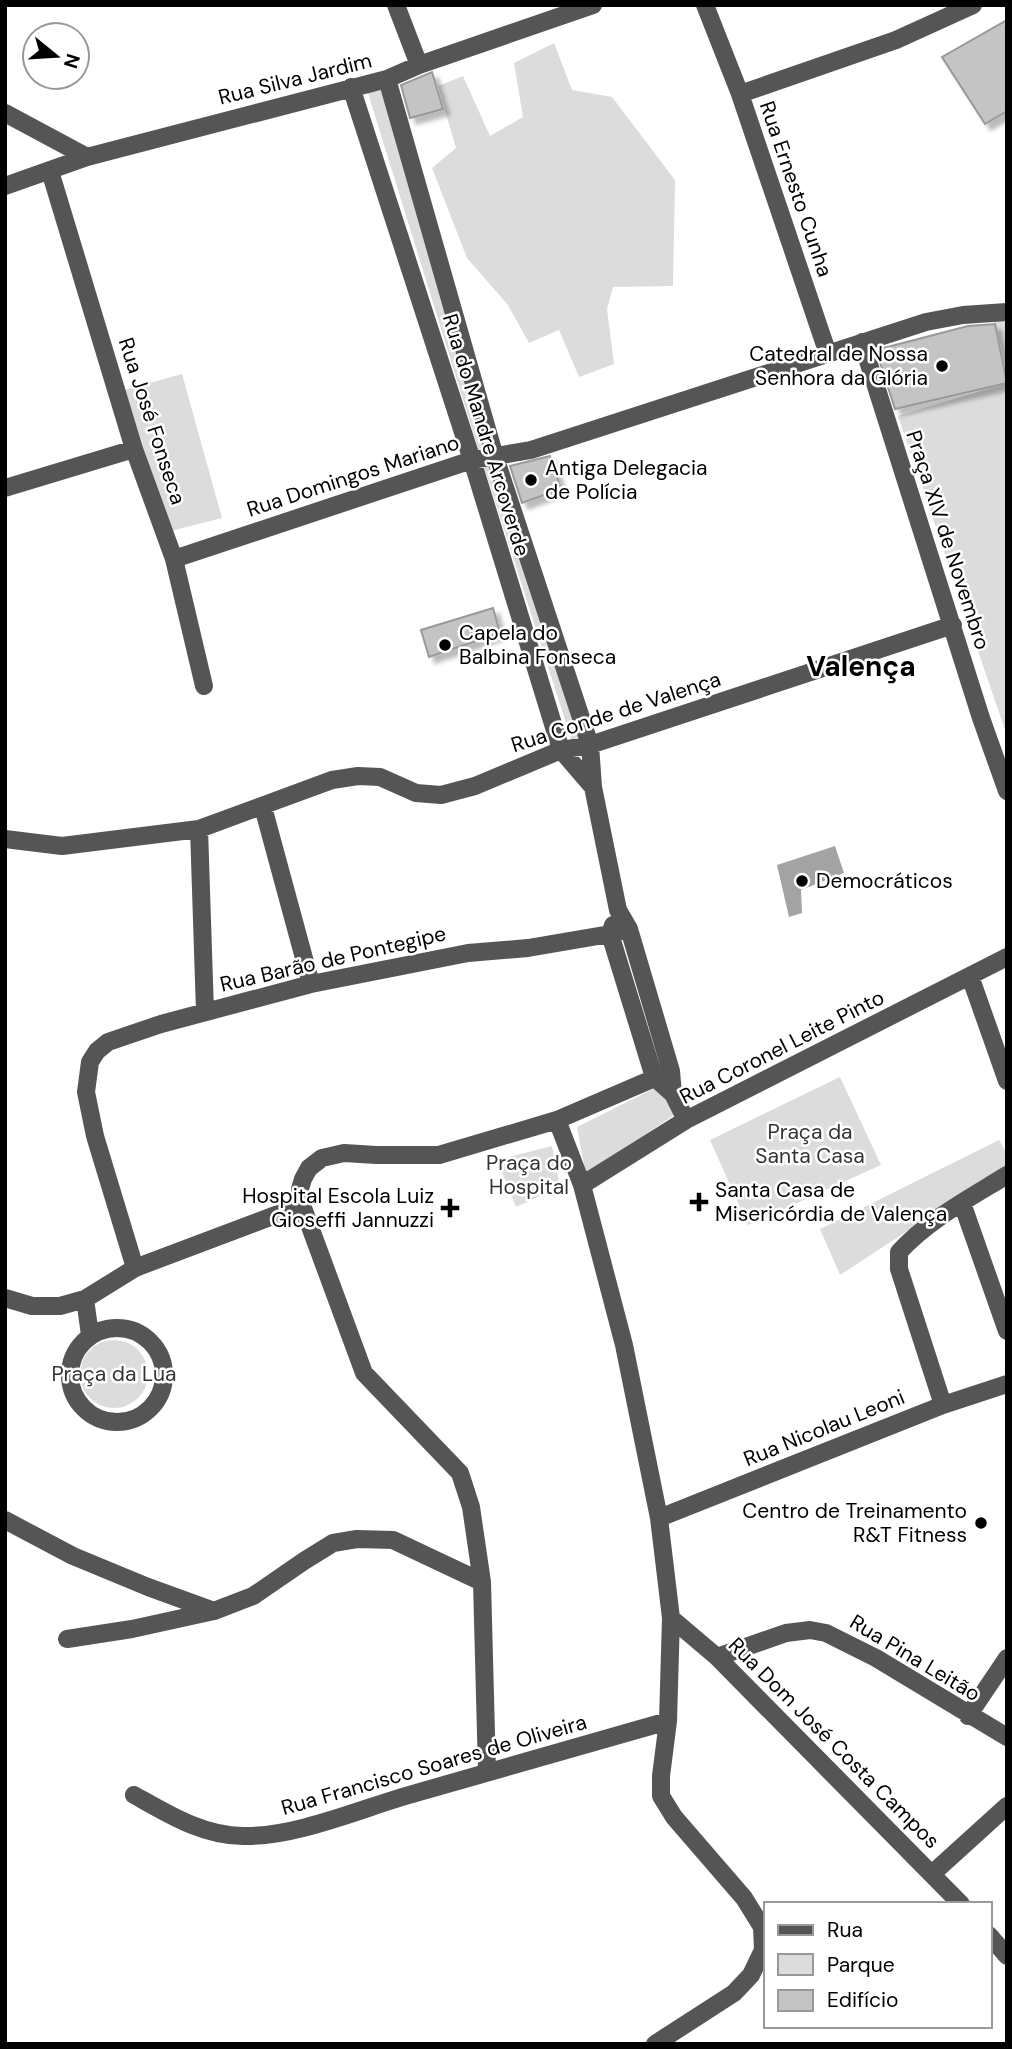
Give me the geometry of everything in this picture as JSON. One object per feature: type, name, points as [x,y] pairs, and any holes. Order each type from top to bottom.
[{"type":"street","points":[[396,5],[419,65]]},
{"type":"street","points":[[535,5],[543,22]]},
{"type":"street","name":"Rua Silva Jardim","points":[[5,186],[87,156],[387,79],[419,65],[593,5]]},
{"type":"street","name":"Rua Ernesto Cunha","points":[[705,5],[740,94],[828,354]]},
{"type":"street","points":[[740,94],[896,40],[973,5]]},
{"type":"street","name":"Rua do Mandre Arcoverde","points":[[387,79],[495,457],[590,745],[593,787],[618,910],[629,929],[662,1074]]},
{"type":"street","name":"Rua do Mandre Arcoverde","points":[[352,88],[472,460],[561,750],[593,787]]},
{"type":"street","points":[[5,113],[87,156]]},
{"type":"street","name":"Rua José Fonseca","points":[[50,171],[134,449],[174,559],[204,686]]},
{"type":"street","points":[[828,354],[938,320],[964,315],[1007,313]]},
{"type":"street","name":"Praça XIV de Novembro","points":[[862,342],[981,718],[1007,791]]},
{"type":"street","name":"Rua Domingos Mariano","points":[[174,559],[472,460],[531,450],[828,354]]},
{"type":"street","points":[[5,488],[134,449]]},
{"type":"street","name":"Rua Conde de Valença","points":[[5,839],[62,846],[199,829],[332,780],[358,776],[380,777],[416,793],[442,795],[475,786],[561,750],[590,745],[953,625]]},
{"type":"street","points":[[263,807],[311,984]]},
{"type":"street","points":[[199,829],[205,1012]]},
{"type":"street","name":"Rua do Mandre Arcoverde","points":[[618,910],[610,934],[662,1074],[686,1120]]},
{"type":"street","name":"Rua Barão de Pontegipe","points":[[135,1268],[95,1136],[86,1092],[90,1062],[97,1051],[108,1042],[161,1024],[311,984],[468,953],[528,948],[629,929]]},
{"type":"street","name":"Rua Coronel Leite Pinto","points":[[582,1185],[686,1120],[1007,957]]},
{"type":"street","points":[[970,976],[1007,1081]]},
{"type":"street","points":[[487,1772],[482,1583],[471,1507],[460,1473],[364,1373],[302,1205],[300,1189],[309,1168],[322,1158],[344,1153],[376,1156],[439,1155],[557,1120],[662,1074]]},
{"type":"street","points":[[557,1120],[582,1185],[624,1345],[659,1518],[671,1618],[668,1721],[660,1776],[661,1796],[674,1817],[744,1898],[762,1927],[762,1950],[751,1975],[734,1993],[655,2044]]},
{"type":"street","points":[[943,1405],[899,1269],[899,1252],[908,1241],[1007,1175]]},
{"type":"street","points":[[962,1203],[1007,1331]]},
{"type":"street","points":[[5,1298],[32,1306],[60,1306],[85,1299],[135,1268],[302,1205]]},
{"type":"street","points":[[85,1299],[90,1335]]},
{"type":"street","points":[[120,1327],[135,1331],[148,1339],[158,1350],[164,1380],[159,1395],[150,1408],[138,1417],[122,1422],[107,1421],[92,1415],[80,1405],[70,1376],[72,1360],[79,1346],[90,1335],[104,1329],[120,1327]]},
{"type":"street","name":"Rua Nicolau Leoni","points":[[659,1518],[943,1405],[1007,1384]]},
{"type":"street","points":[[5,1520],[73,1556],[214,1611]]},
{"type":"street","points":[[67,1639],[132,1629],[214,1611],[253,1597],[333,1543],[357,1539],[393,1540],[482,1583]]},
{"type":"street","name":"Rua Dom José Costa Campos","points":[[671,1618],[717,1657],[959,1902]]},
{"type":"street","name":"Rua Pina Leitão","points":[[717,1657],[786,1633],[810,1630],[826,1633],[876,1658],[968,1716],[1007,1737]]},
{"type":"street","points":[[968,1716],[1007,1658]]},
{"type":"street","name":"Rua Francisco Soares de Oliveira","points":[[134,1795],[168,1814],[212,1833],[241,1836],[278,1835],[668,1721]]},
{"type":"street","points":[[933,1873],[1007,1806]]},
{"type":"street","points":[[991,1937],[1007,1956]]},
{"type":"green space","points":[[554,43],[572,90],[612,97],[675,180],[673,286],[613,287],[607,309],[614,364],[579,377],[559,330],[529,343],[508,305],[467,258],[432,168],[456,148],[438,86],[463,76],[490,136],[523,117],[514,63]]},
{"type":"green space","points":[[383,87],[587,742],[573,745],[479,451],[367,90]]},
{"type":"green space","points":[[1007,319],[1007,374],[994,320]]},
{"type":"green space","points":[[182,374],[222,518],[171,531],[124,390]]},
{"type":"green space","points":[[1007,383],[1007,736],[898,416]]},
{"type":"green space","name":"Praça da Santa Casa","points":[[840,1077],[881,1165],[748,1225],[710,1140]]},
{"type":"green space","points":[[661,1085],[674,1115],[586,1175],[577,1127]]},
{"type":"green space","points":[[999,1140],[1007,1154],[1007,1172],[918,1224],[840,1275],[820,1229]]},
{"type":"green space","name":"Praça do Hospital","points":[[552,1146],[560,1187],[516,1207],[497,1160]]},
{"type":"green space","name":"Praça da Lua","points":[[114,1340],[127,1342],[138,1350],[146,1361],[146,1387],[138,1398],[127,1406],[114,1408],[101,1406],[90,1398],[82,1387],[80,1374],[82,1361],[90,1350],[101,1342]]},
{"type":"shaded area","name":"Democráticos","points":[[835,846],[844,873],[801,890],[802,913],[789,917],[777,865]]},
{"type":"building","points":[[1007,20],[1007,111],[985,124],[942,57]]},
{"type":"building","points":[[432,72],[443,109],[410,118],[401,85]]},
{"type":"building","name":"Catedral de Nossa Senhora da Glória","points":[[995,324],[1007,383],[895,409],[876,350],[968,326]]},
{"type":"building","name":"Antiga Delegacia de Polícia","points":[[550,456],[561,489],[522,503],[510,466]]},
{"type":"building","name":"Capela do Balbina Fonseca","points":[[493,608],[500,633],[429,657],[421,630]]},
{"type":"place","name":"Catedral de Nossa Senhora da Glória","points":[[942,366]]},
{"type":"place","name":"Antiga Delegacia de Polícia","points":[[531,480]]},
{"type":"place","name":"Capela do Balbina Fonseca","points":[[445,645]]},
{"type":"place","name":"Democráticos","points":[[802,881]]},
{"type":"place","name":"Santa Casa de Misericórdia de Valença","points":[[699,1202]]},
{"type":"place","name":"Hospital Escola Luiz Gioseffi Jannuzzi","points":[[450,1208]]},
{"type":"place","name":"Centro de Treinamento R&T Fitness","points":[[981,1523]]},
{"type":"district","name":"Valença","points":[[861,666]]}]
